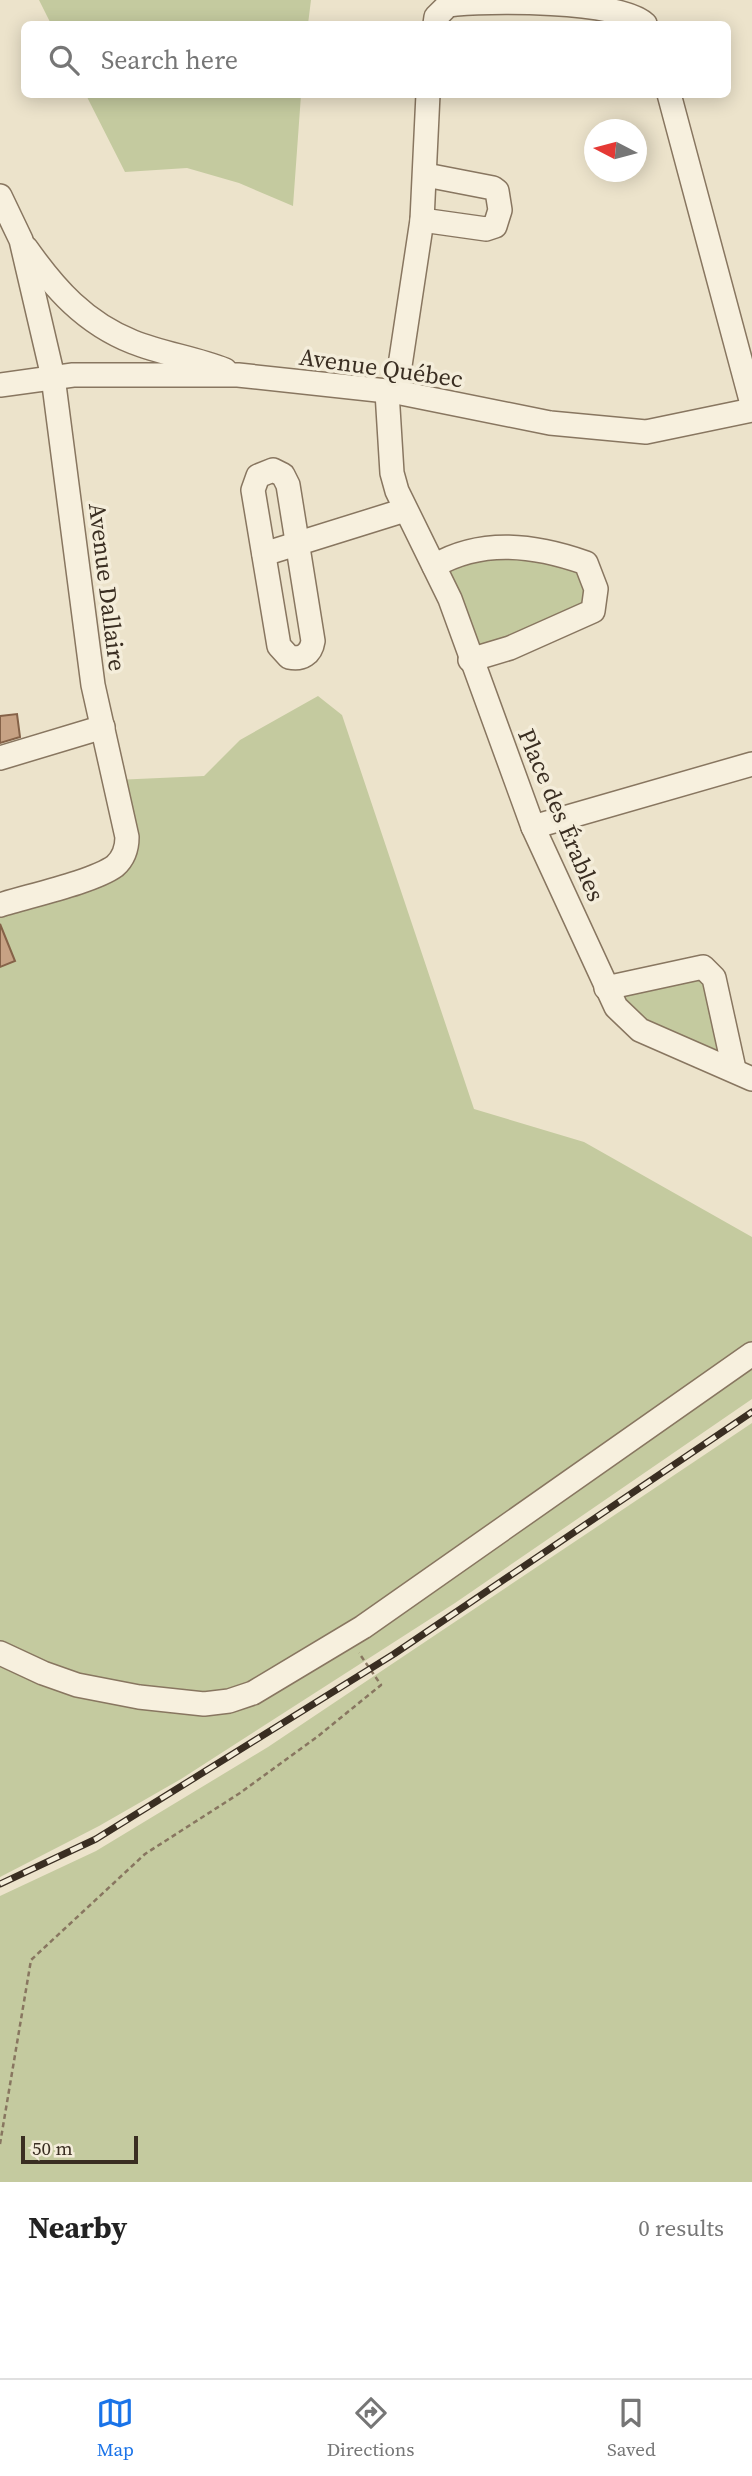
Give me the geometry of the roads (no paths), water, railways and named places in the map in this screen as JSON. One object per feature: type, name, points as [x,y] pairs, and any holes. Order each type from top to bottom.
[{"type":"street","points":[[435,21],[448,5],[523,2],[613,8],[639,17],[642,21]]},
{"type":"street","name":"Place des Érables","points":[[428,98],[422,220],[391,392],[392,472],[405,510],[450,599],[533,827],[616,1007],[640,1030],[743,1074]]},
{"type":"street","points":[[670,98],[752,404]]},
{"type":"street","points":[[422,220],[486,229],[495,226],[500,210],[497,191],[493,188],[426,175]]},
{"type":"street","name":"Avenue Dallaire","points":[[0,196],[21,240],[53,377],[93,685],[125,818],[127,849],[116,865],[103,873],[0,905]]},
{"type":"street","points":[[21,240],[69,304],[98,325],[134,343],[198,359],[238,375]]},
{"type":"street","name":"Avenue Québec","points":[[0,385],[53,377],[238,375],[391,392],[550,424],[646,432],[752,410]]},
{"type":"street","points":[[267,471],[278,472],[286,480],[299,544],[313,641],[309,652],[299,658],[289,657],[279,646],[264,554],[253,490],[258,475],[267,471]]},
{"type":"street","points":[[264,554],[405,510]]},
{"type":"street","points":[[434,566],[455,554],[496,546],[552,551],[586,563],[596,589],[593,611],[510,648],[470,660]]},
{"type":"street","points":[[0,758],[103,727]]},
{"type":"street","points":[[533,827],[752,764]]},
{"type":"street","name":"Place des Érables","points":[[606,988],[703,967],[714,978],[743,1074]]},
{"type":"street","points":[[0,1653],[77,1685],[139,1697],[204,1704],[229,1701],[253,1693],[346,1636],[752,1354]]},
{"type":"railway","points":[[0,1884],[96,1839],[394,1654],[752,1412]]}]
